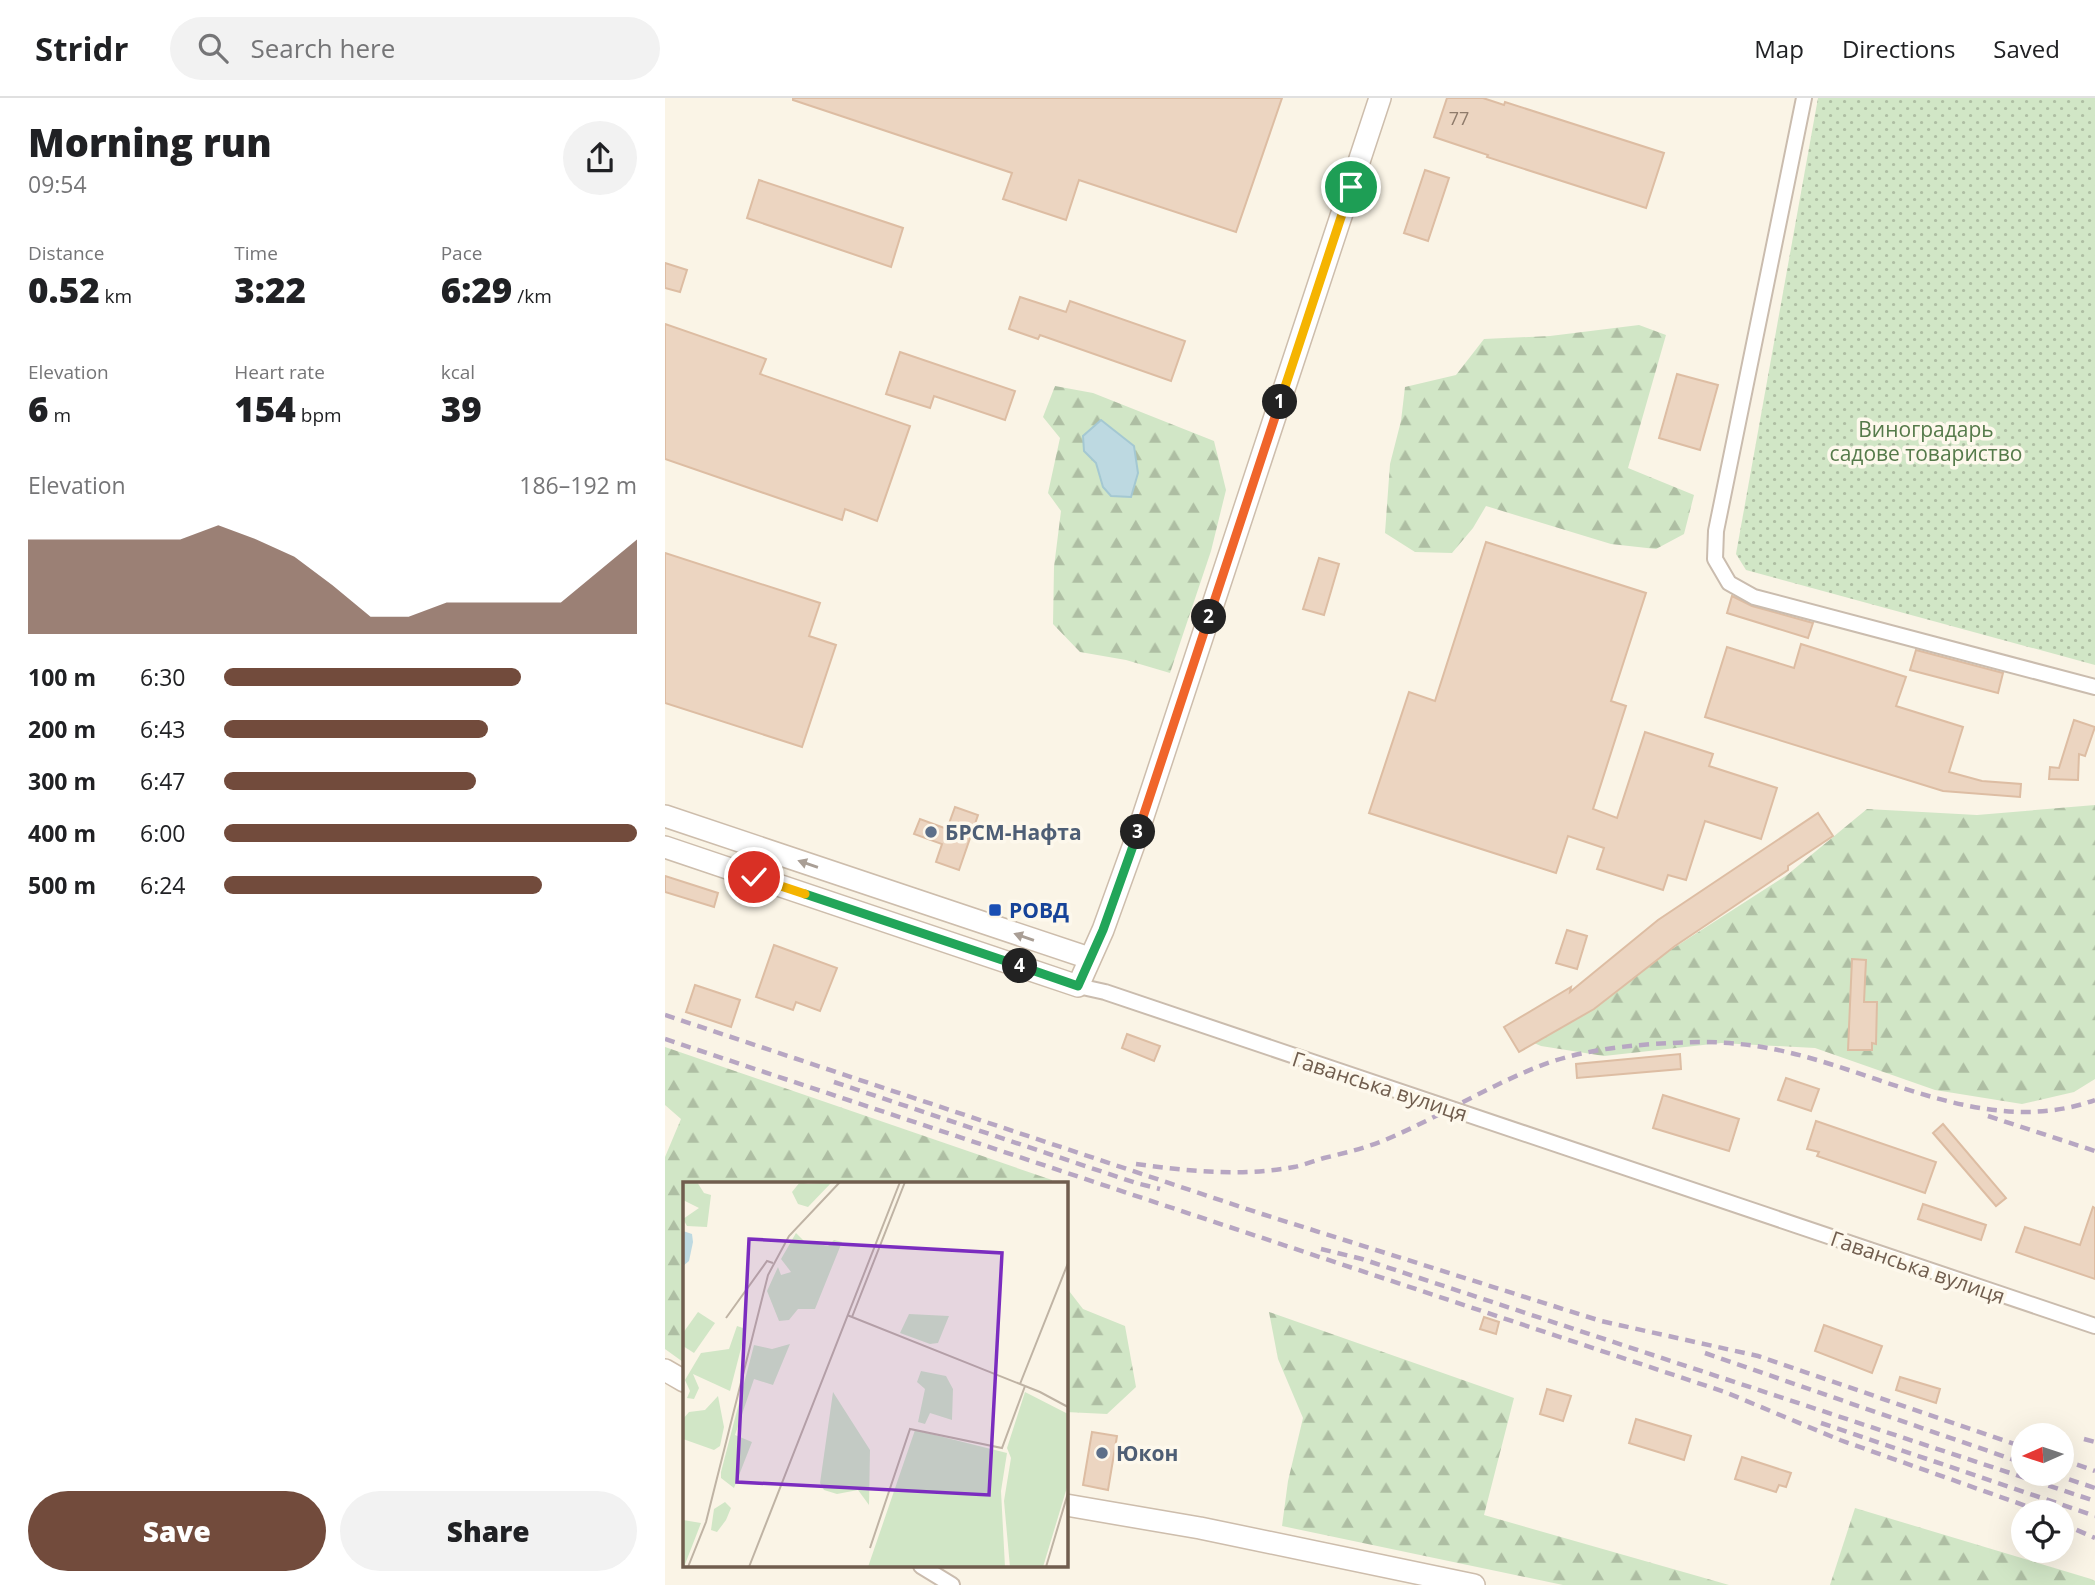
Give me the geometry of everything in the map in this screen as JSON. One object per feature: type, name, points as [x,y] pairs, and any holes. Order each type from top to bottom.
[{"type":"street","points":[[1078,986],[1103,930],[1133,847],[1380,98]]},
{"type":"street","points":[[1804,98],[1716,531],[1715,559],[1729,583],[1754,597],[2095,687]]},
{"type":"street","points":[[665,816],[1089,958]]},
{"type":"street","name":"Гаванська вулиця","points":[[665,847],[1078,986],[1105,992],[2095,1326]]},
{"type":"street","points":[[665,1370],[683,1380]]},
{"type":"street","points":[[1067,1505],[1200,1528],[1474,1585]]},
{"type":"street","points":[[924,1568],[952,1585]]},
{"type":"green space","name":"Виноградарь садове товариство","points":[[1818,98],[2095,98],[2095,665],[1746,570],[1736,554]]},
{"type":"green space","points":[[1639,325],[1666,335],[1628,468],[1694,495],[1684,534],[1656,549],[1611,544],[1486,506],[1473,528],[1452,553],[1415,552],[1385,533],[1390,464],[1401,421],[1405,387],[1456,375],[1484,339],[1550,336]]},
{"type":"green space","points":[[1055,386],[1093,393],[1214,441],[1226,490],[1211,551],[1170,673],[1126,660],[1080,652],[1053,624],[1054,567],[1061,511],[1048,493],[1060,438],[1043,417]],"holes":[[[1101,420],[1134,446],[1103,487],[1096,463]]]},
{"type":"green space","points":[[2095,805],[2095,1079],[2074,1092],[2022,1104],[1935,1090],[1815,1048],[1721,1043],[1604,1056],[1534,1043],[1787,875],[1867,809],[1977,815]]},
{"type":"green space","points":[[665,1047],[1052,1182],[683,1182],[683,1362],[665,1349],[665,1157],[681,1119],[665,1105]]},
{"type":"green space","points":[[1067,1288],[1083,1309],[1125,1326],[1136,1387],[1107,1414],[1067,1412]]},
{"type":"green space","points":[[1269,1312],[1514,1398],[1484,1515],[1729,1585],[1563,1585],[1282,1526],[1288,1481],[1303,1418],[1278,1359]]},
{"type":"green space","points":[[1855,1508],[2011,1555],[2011,1563],[2038,1563],[2095,1581],[2095,1585],[1830,1585]]},
{"type":"water","points":[[1101,420],[1134,446],[1138,473],[1131,497],[1111,496],[1103,487],[1096,463],[1084,451],[1083,436]]},
{"type":"building","points":[[793,98],[1282,98],[1236,232],[1079,180],[1066,220],[1003,199],[1012,173]]},
{"type":"building","points":[[1447,98],[1483,98],[1504,105],[1505,102],[1664,153],[1646,208],[1487,157],[1488,155],[1434,137]]},
{"type":"building","points":[[1425,170],[1449,178],[1428,241],[1404,233]]},
{"type":"building","points":[[759,180],[903,228],[891,267],[747,218]]},
{"type":"building","points":[[665,263],[687,270],[680,292],[665,288]]},
{"type":"building","points":[[1020,297],[1066,312],[1070,301],[1185,341],[1171,381],[1040,335],[1038,339],[1009,329]]},
{"type":"building","points":[[665,324],[766,359],[760,374],[910,426],[877,521],[845,509],[842,520],[665,459]]},
{"type":"building","points":[[900,352],[1015,391],[1005,420],[934,396],[930,408],[886,394]]},
{"type":"building","points":[[1677,374],[1718,385],[1700,450],[1659,438]]},
{"type":"building","points":[[1486,542],[1646,593],[1611,701],[1626,706],[1593,809],[1617,818],[1645,732],[1713,754],[1709,766],[1777,788],[1761,839],[1705,821],[1686,880],[1668,875],[1663,890],[1597,869],[1604,848],[1568,836],[1556,873],[1369,813],[1409,692],[1435,701]]},
{"type":"building","points":[[665,553],[820,603],[809,636],[836,645],[802,747],[665,703]]},
{"type":"building","points":[[1319,558],[1339,564],[1324,615],[1303,609]]},
{"type":"building","points":[[1732,596],[1752,606],[1813,623],[1808,638],[1727,613]]},
{"type":"building","points":[[1801,644],[1906,677],[1896,706],[1963,727],[1949,772],[1982,781],[2021,784],[2020,797],[1943,791],[1705,717],[1727,647],[1794,668]]},
{"type":"building","points":[[1916,650],[2003,673],[1998,693],[1910,670]]},
{"type":"building","points":[[2074,720],[2095,727],[2085,756],[2079,754],[2078,780],[2049,779],[2050,767],[2059,768]]},
{"type":"building","points":[[955,807],[978,815],[959,870],[936,862],[942,844],[914,834],[920,819],[947,829]]},
{"type":"building","points":[[1818,813],[1833,836],[1788,866],[1788,870],[1675,946],[1594,1009],[1519,1052],[1504,1027],[1571,987],[1570,992],[1658,920]]},
{"type":"building","points":[[665,876],[718,893],[714,907],[665,892]]},
{"type":"building","points":[[1567,930],[1587,936],[1577,969],[1556,963]]},
{"type":"building","points":[[774,945],[837,968],[820,1011],[796,1002],[793,1010],[756,997]]},
{"type":"building","points":[[1852,959],[1866,960],[1864,1002],[1877,1002],[1876,1044],[1872,1043],[1872,1050],[1848,1050]]},
{"type":"building","points":[[695,985],[740,1000],[731,1027],[686,1012]]},
{"type":"building","points":[[1127,1034],[1160,1046],[1154,1061],[1122,1048]]},
{"type":"building","points":[[1680,1054],[1681,1069],[1577,1078],[1576,1064]]},
{"type":"building","points":[[1786,1078],[1819,1089],[1811,1111],[1778,1100]]},
{"type":"building","points":[[1663,1095],[1739,1119],[1729,1151],[1653,1128]]},
{"type":"building","points":[[1816,1121],[1936,1162],[1925,1193],[1817,1156],[1819,1152],[1807,1149]]},
{"type":"building","points":[[1943,1124],[2006,1198],[1996,1206],[1933,1133]]},
{"type":"building","points":[[1923,1204],[1986,1225],[1981,1240],[1918,1219]]},
{"type":"building","points":[[2093,1207],[2095,1279],[2016,1252],[2025,1227],[2080,1245]]},
{"type":"building","points":[[1484,1317],[1499,1322],[1496,1334],[1480,1329]]},
{"type":"building","points":[[1824,1325],[1882,1346],[1872,1373],[1815,1351]]},
{"type":"building","points":[[1900,1377],[1940,1389],[1936,1403],[1896,1390]]},
{"type":"building","points":[[1547,1389],[1571,1396],[1563,1421],[1540,1414]]},
{"type":"building","points":[[1636,1419],[1691,1436],[1684,1460],[1629,1443]]},
{"type":"building","points":[[1092,1432],[1117,1436],[1108,1490],[1083,1485]]},
{"type":"building","points":[[1742,1457],[1791,1473],[1786,1487],[1779,1485],[1776,1492],[1735,1479]]},
{"type":"railway","points":[[665,1015],[1262,1214],[1601,1321],[1758,1356],[2011,1443]]},
{"type":"railway","points":[[665,1039],[1725,1392],[1840,1440],[2011,1501]]},
{"type":"railway","points":[[1136,1164],[1195,1171],[1234,1172],[1298,1166],[1385,1140],[1499,1084],[1553,1061],[1604,1049],[1655,1044],[1717,1042],[1762,1047],[1803,1056],[1927,1096],[2011,1112],[2053,1110],[2095,1100]]},
{"type":"railway","points":[[834,1082],[1160,1189]]},
{"type":"railway","points":[[1988,1116],[2095,1151]]},
{"type":"railway","points":[[1321,1249],[1362,1259],[2095,1501]]},
{"type":"railway","points":[[1705,1353],[2011,1459]]},
{"type":"railway","points":[[1821,1423],[2095,1516]]},
{"type":"railway","points":[[2084,1439],[2095,1442]]},
{"type":"railway","points":[[2074,1464],[2095,1471]]},
{"type":"railway","points":[[2074,1481],[2095,1488]]},
{"type":"railway","points":[[2074,1529],[2095,1538]]},
{"type":"place","name":"БРСМ-Нафта","points":[[931,832]]},
{"type":"place","name":"РОВД","points":[[995,910]]},
{"type":"place","name":"Юкон","points":[[1102,1453]]},
{"type":"route","points":[[754,877],[1078,986],[1103,930],[1133,847],[1351,187]]}]
